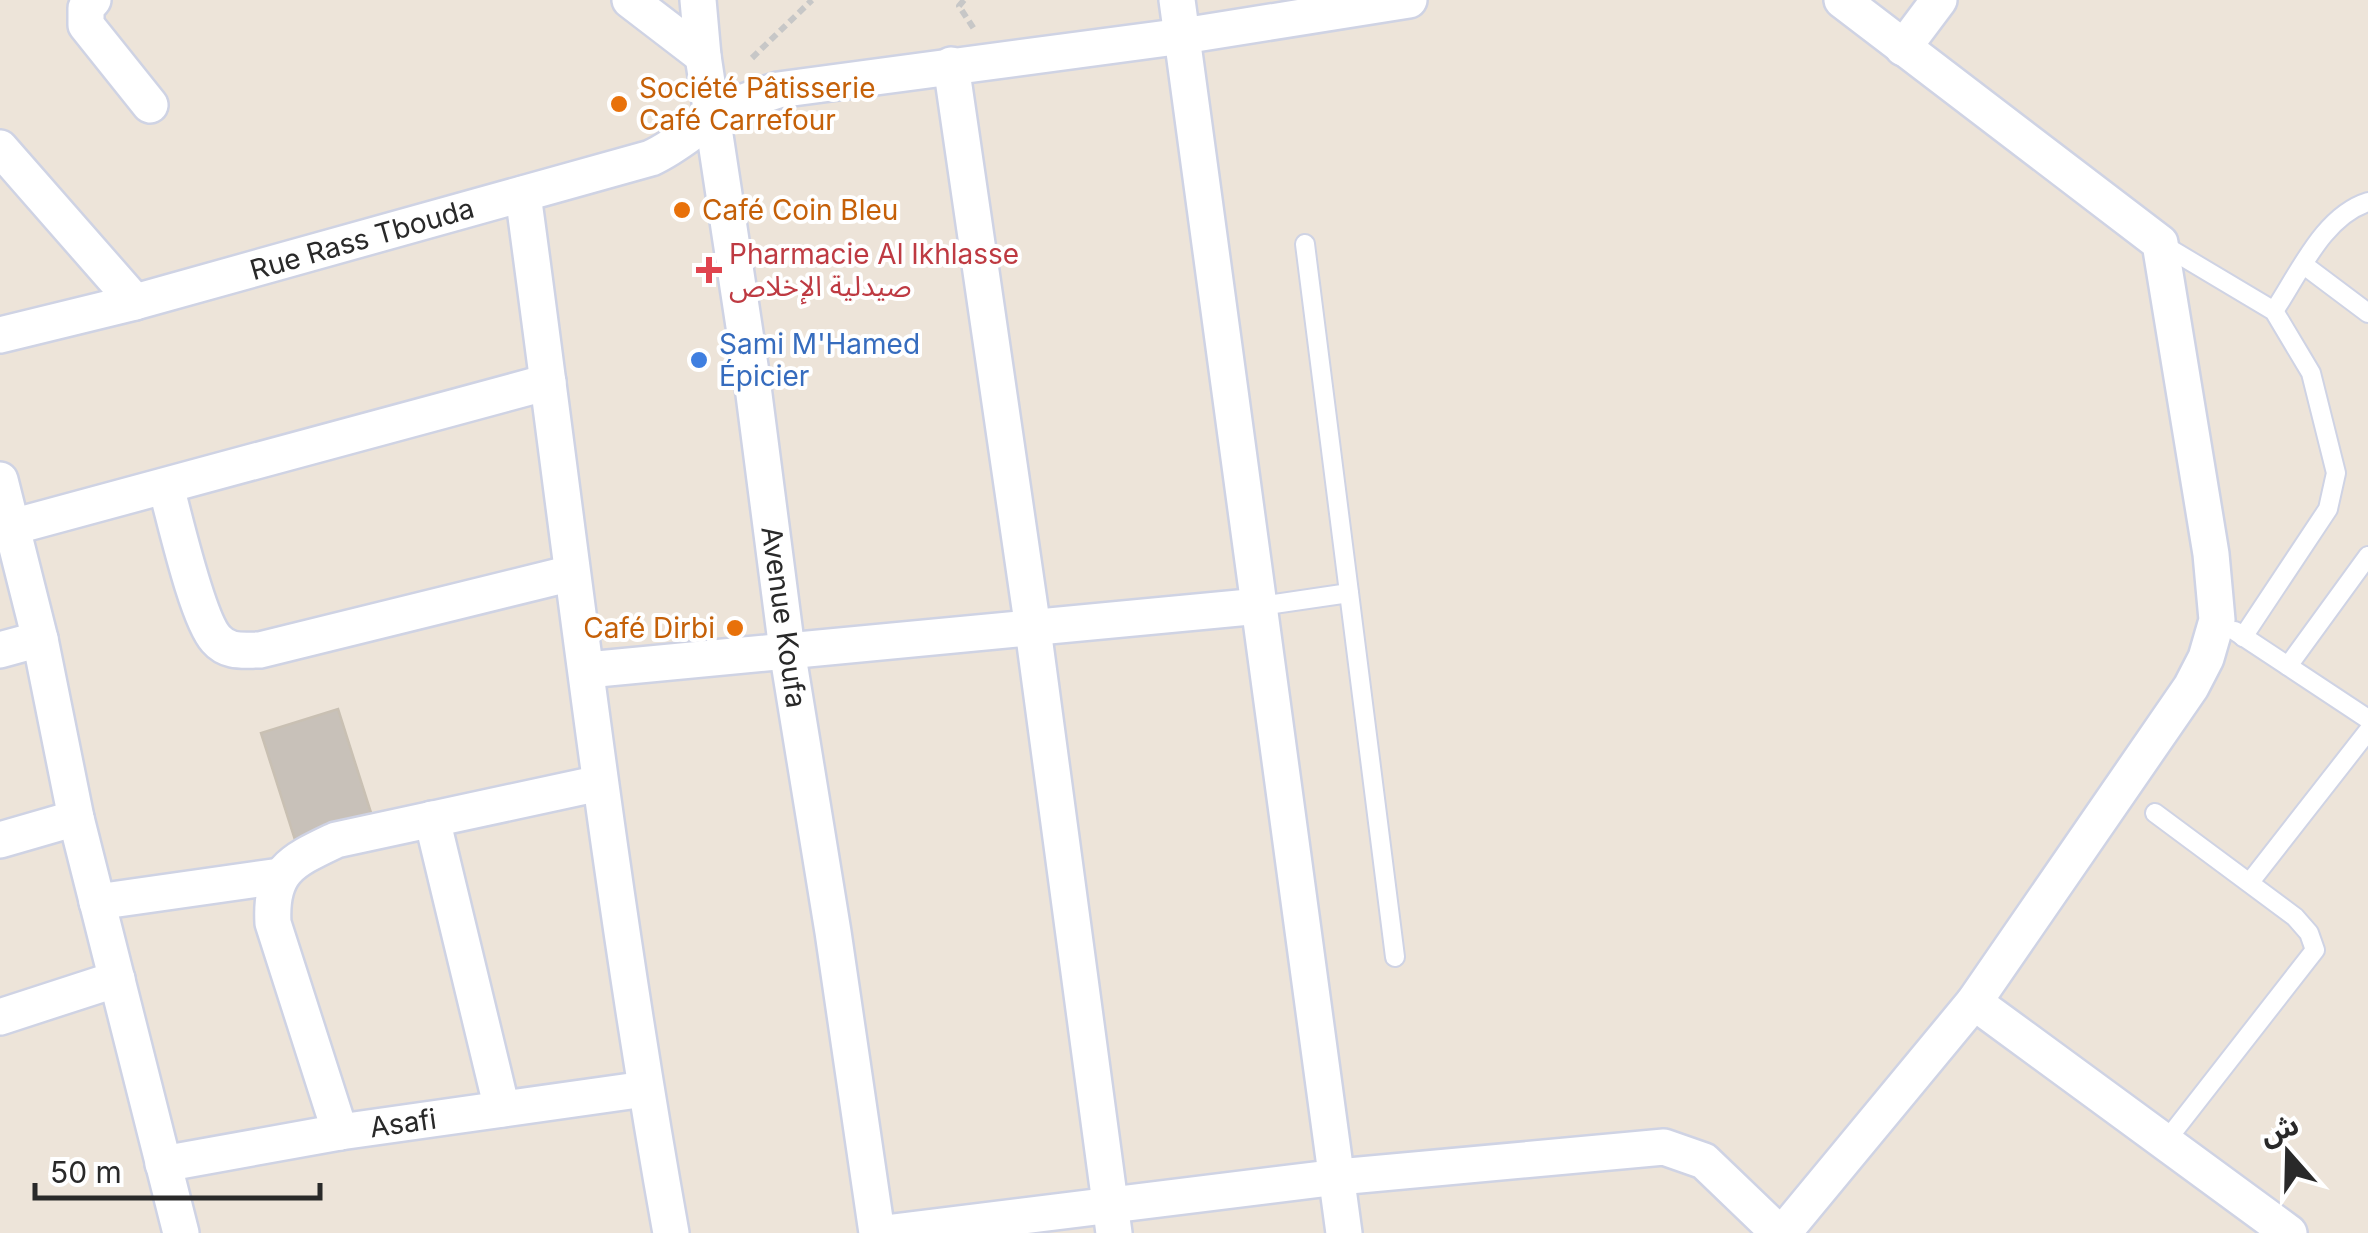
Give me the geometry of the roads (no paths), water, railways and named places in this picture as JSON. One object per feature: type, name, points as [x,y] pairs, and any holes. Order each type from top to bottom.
[{"type":"street","points":[[93,0],[86,8],[86,24],[150,106]]},
{"type":"street","points":[[630,0],[703,56]]},
{"type":"street","name":"Avenue Koufa","points":[[698,0],[703,56],[727,110],[752,380],[786,650],[877,1233]]},
{"type":"street","points":[[1177,0],[1344,1233]]},
{"type":"street","points":[[727,110],[778,90],[1182,36],[1409,0]]},
{"type":"street","points":[[885,1233],[1112,1219],[1338,1177],[1664,1148],[1704,1161],[1781,1233],[1974,1002],[2230,628],[2211,554],[2160,243],[1842,0]]},
{"type":"street","points":[[1903,48],[1939,0]]},
{"type":"street","points":[[950,65],[1033,629],[1112,1219]]},
{"type":"street","name":"Rue Rass Tbouda","points":[[0,335],[136,302],[652,158],[727,110]]},
{"type":"street","points":[[0,148],[136,302]]},
{"type":"street","points":[[523,194],[600,783],[645,1089],[671,1233]]},
{"type":"street","points":[[12,527],[548,382]]},
{"type":"street","points":[[0,480],[40,639],[76,818],[182,1233]]},
{"type":"street","points":[[166,488],[203,615],[216,639],[232,651],[260,650],[572,573]]},
{"type":"street","points":[[587,670],[1260,606]]},
{"type":"street","points":[[0,650],[40,639]]},
{"type":"street","points":[[340,1132],[273,923],[272,896],[280,876],[298,858],[336,840],[600,783]]},
{"type":"street","points":[[0,840],[76,818]]},
{"type":"street","points":[[432,820],[502,1109]]},
{"type":"street","points":[[97,902],[280,876]]},
{"type":"street","points":[[0,1017],[117,979]]},
{"type":"street","points":[[1974,1002],[2288,1233]]},
{"type":"street","name":"Asafi","points":[[163,1164],[340,1132],[645,1089]]},
{"type":"lane","points":[[2274,311],[2335,220],[2350,208],[2368,202]]},
{"type":"lane","points":[[2160,243],[2274,311],[2311,373],[2336,472],[2328,509],[2230,628],[2368,719]]},
{"type":"lane","points":[[1304,244],[1395,957]]},
{"type":"lane","points":[[2304,265],[2368,313]]},
{"type":"lane","points":[[2288,666],[2368,556]]},
{"type":"lane","points":[[1260,606],[1349,593]]},
{"type":"lane","points":[[2250,882],[2368,731]]},
{"type":"lane","points":[[2155,814],[2295,917],[2309,932],[2315,950],[2166,1141]]},
{"type":"place","name":"Société Pâtisserie Café Carrefour","points":[[619,104]]},
{"type":"place","name":"Café Coin Bleu","points":[[682,210]]},
{"type":"place","name":"Pharmacie Al Ikhlasse صيدلية الإخلاص","points":[[709,270]]},
{"type":"place","name":"Sami M'Hamed Épicier","points":[[699,360]]},
{"type":"place","name":"Café Dirbi","points":[[735,628]]}]
